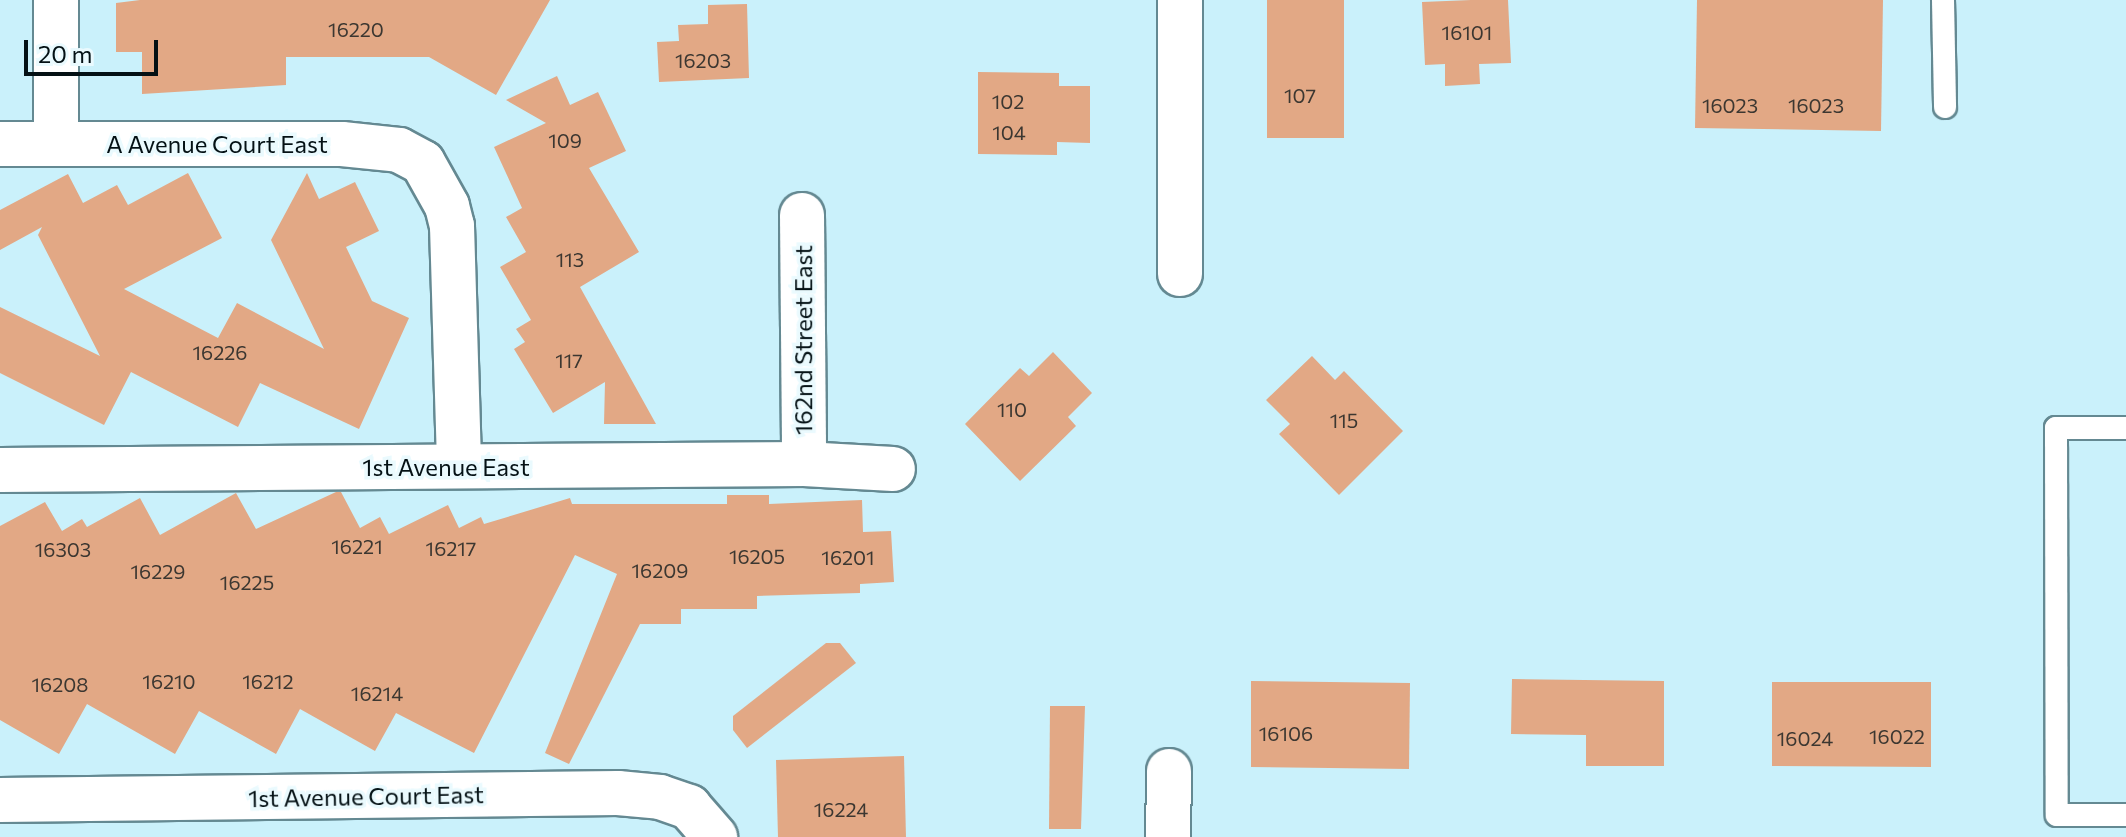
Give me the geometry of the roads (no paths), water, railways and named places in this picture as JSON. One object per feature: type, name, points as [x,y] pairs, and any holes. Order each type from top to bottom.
[{"type":"street","points":[[56,0],[56,143]]},
{"type":"street","points":[[1180,0],[1180,274]]},
{"type":"street","name":"A Avenue Court East","points":[[0,144],[342,144],[399,150],[426,169],[447,206],[452,226],[459,466]]},
{"type":"street","name":"162nd Street East","points":[[802,215],[804,464]]},
{"type":"street","name":"1st Avenue East","points":[[0,470],[804,464],[893,469]]},
{"type":"street","points":[[1168,837],[1169,771]]},
{"type":"street","name":"1st Avenue Court East","points":[[0,800],[618,793],[660,797],[689,807],[715,837]]},
{"type":"lane","points":[[1943,0],[1945,107]]},
{"type":"lane","points":[[2126,428],[2056,428],[2056,475],[2057,815],[2126,815]]}]
